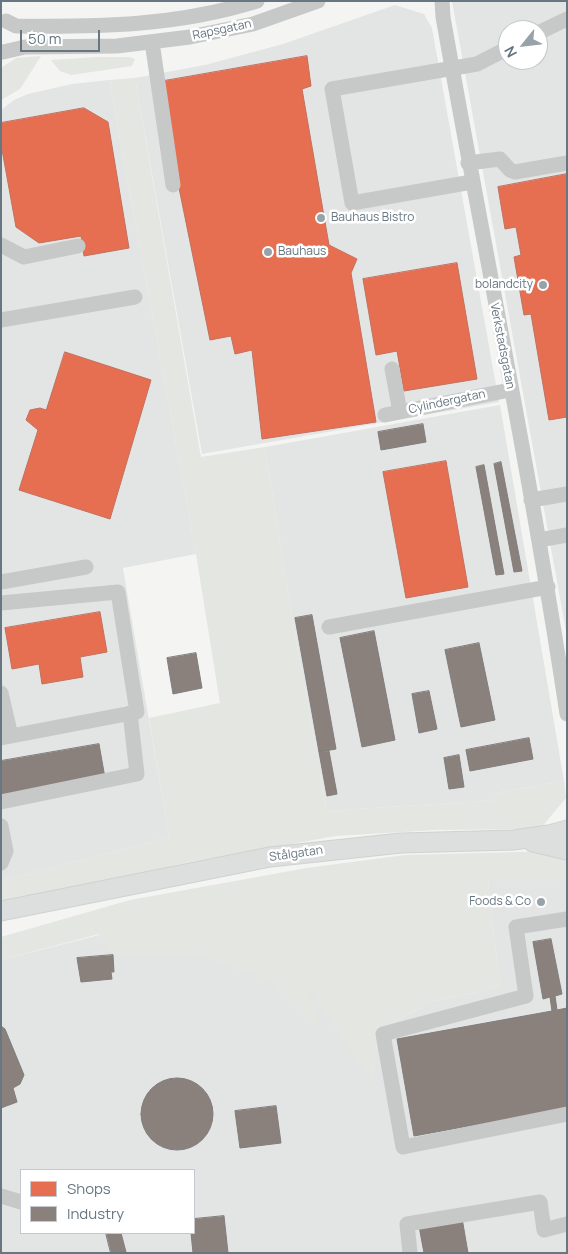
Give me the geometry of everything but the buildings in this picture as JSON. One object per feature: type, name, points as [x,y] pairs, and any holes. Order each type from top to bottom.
[{"type":"main road","name":"Stålgatan","points":[[1,911],[270,857],[315,850],[401,843],[514,840],[549,835],[567,830]]},
{"type":"main road","name":"Stålgatan","points":[[514,840],[567,850]]},
{"type":"main road","name":"Stålgatan","points":[[1,921],[82,895]]},
{"type":"street","name":"Rapsgatan","points":[[4,18],[16,26],[139,25],[182,19],[257,1]]},
{"type":"street","name":"Rapsgatan","points":[[2,52],[25,47],[117,46],[190,37],[253,24],[318,1]]},
{"type":"street","name":"Verkstadsgatan","points":[[434,1],[442,17]]},
{"type":"street","name":"Verkstadsgatan","points":[[442,1],[442,17],[468,163],[548,587],[567,714]]},
{"type":"street","points":[[2,52],[9,37],[4,18]]},
{"type":"street","points":[[548,28],[567,19]]},
{"type":"street","points":[[152,42],[173,184]]},
{"type":"street","points":[[472,182],[352,203],[332,89],[477,64],[498,53]]},
{"type":"street","points":[[468,163],[500,159],[510,170],[515,172],[567,163]]},
{"type":"street","points":[[1,245],[24,257],[78,246]]},
{"type":"street","points":[[1,320],[135,298]]},
{"type":"street","points":[[392,369],[400,412]]},
{"type":"street","name":"Cylindergatan","points":[[384,415],[510,390]]},
{"type":"street","points":[[531,500],[567,494]]},
{"type":"street","points":[[539,540],[567,535]]},
{"type":"street","points":[[1,582],[86,567]]},
{"type":"street","points":[[329,628],[548,587]]},
{"type":"street","points":[[1,603],[118,592],[137,712],[6,737],[1,693]]},
{"type":"street","points":[[1,802],[138,774],[130,713]]},
{"type":"street","points":[[1,826],[6,850],[1,863]]},
{"type":"street","points":[[567,919],[516,927],[526,996],[384,1034],[403,1147],[567,1114]]},
{"type":"street","points":[[1,1196],[20,1202]]},
{"type":"street","points":[[410,1253],[407,1224],[540,1202],[544,1230],[567,1224]]},
{"type":"shaded area","points":[[452,1],[567,1],[567,637]]},
{"type":"shaded area","points":[[395,5],[424,14],[432,28],[499,402],[202,454],[135,78],[205,65],[283,44]]},
{"type":"shaded area","points":[[41,56],[20,89],[1,100],[1,68],[16,58]]},
{"type":"shaded area","points":[[129,57],[135,59],[132,66],[71,75],[60,71],[51,60]]},
{"type":"shaded area","points":[[135,78],[201,457],[265,447],[292,617],[327,811],[495,800],[495,793],[564,781],[566,798],[540,829],[435,830],[336,836],[185,863],[1,906],[1,881],[169,837],[149,718],[220,703],[196,554],[109,80]]},
{"type":"shaded area","points":[[109,80],[196,554],[123,568],[169,837],[1,881],[1,110],[14,100],[28,94],[72,84]]},
{"type":"shaded area","points":[[500,405],[564,781],[495,793],[495,800],[327,811],[292,617],[265,447]]},
{"type":"shaded area","points":[[556,851],[567,860],[567,881],[488,881],[500,987],[431,1002],[379,1030],[372,1082],[309,989],[320,1029],[270,981],[202,957],[113,955],[99,934],[1,960],[1,937],[130,900],[307,868],[405,855]]},
{"type":"shaded area","points":[[488,881],[567,881],[567,1253],[1,1253],[1,960],[158,920],[281,897],[372,1081],[379,1030],[431,1002],[500,987]]},
{"type":"place","name":"Bauhaus Bistro","points":[[321,218]]},
{"type":"place","name":"Bauhaus","points":[[268,252]]},
{"type":"place","name":"bolandcity","points":[[543,285]]},
{"type":"place","name":"Foods & Co","points":[[541,902]]}]
